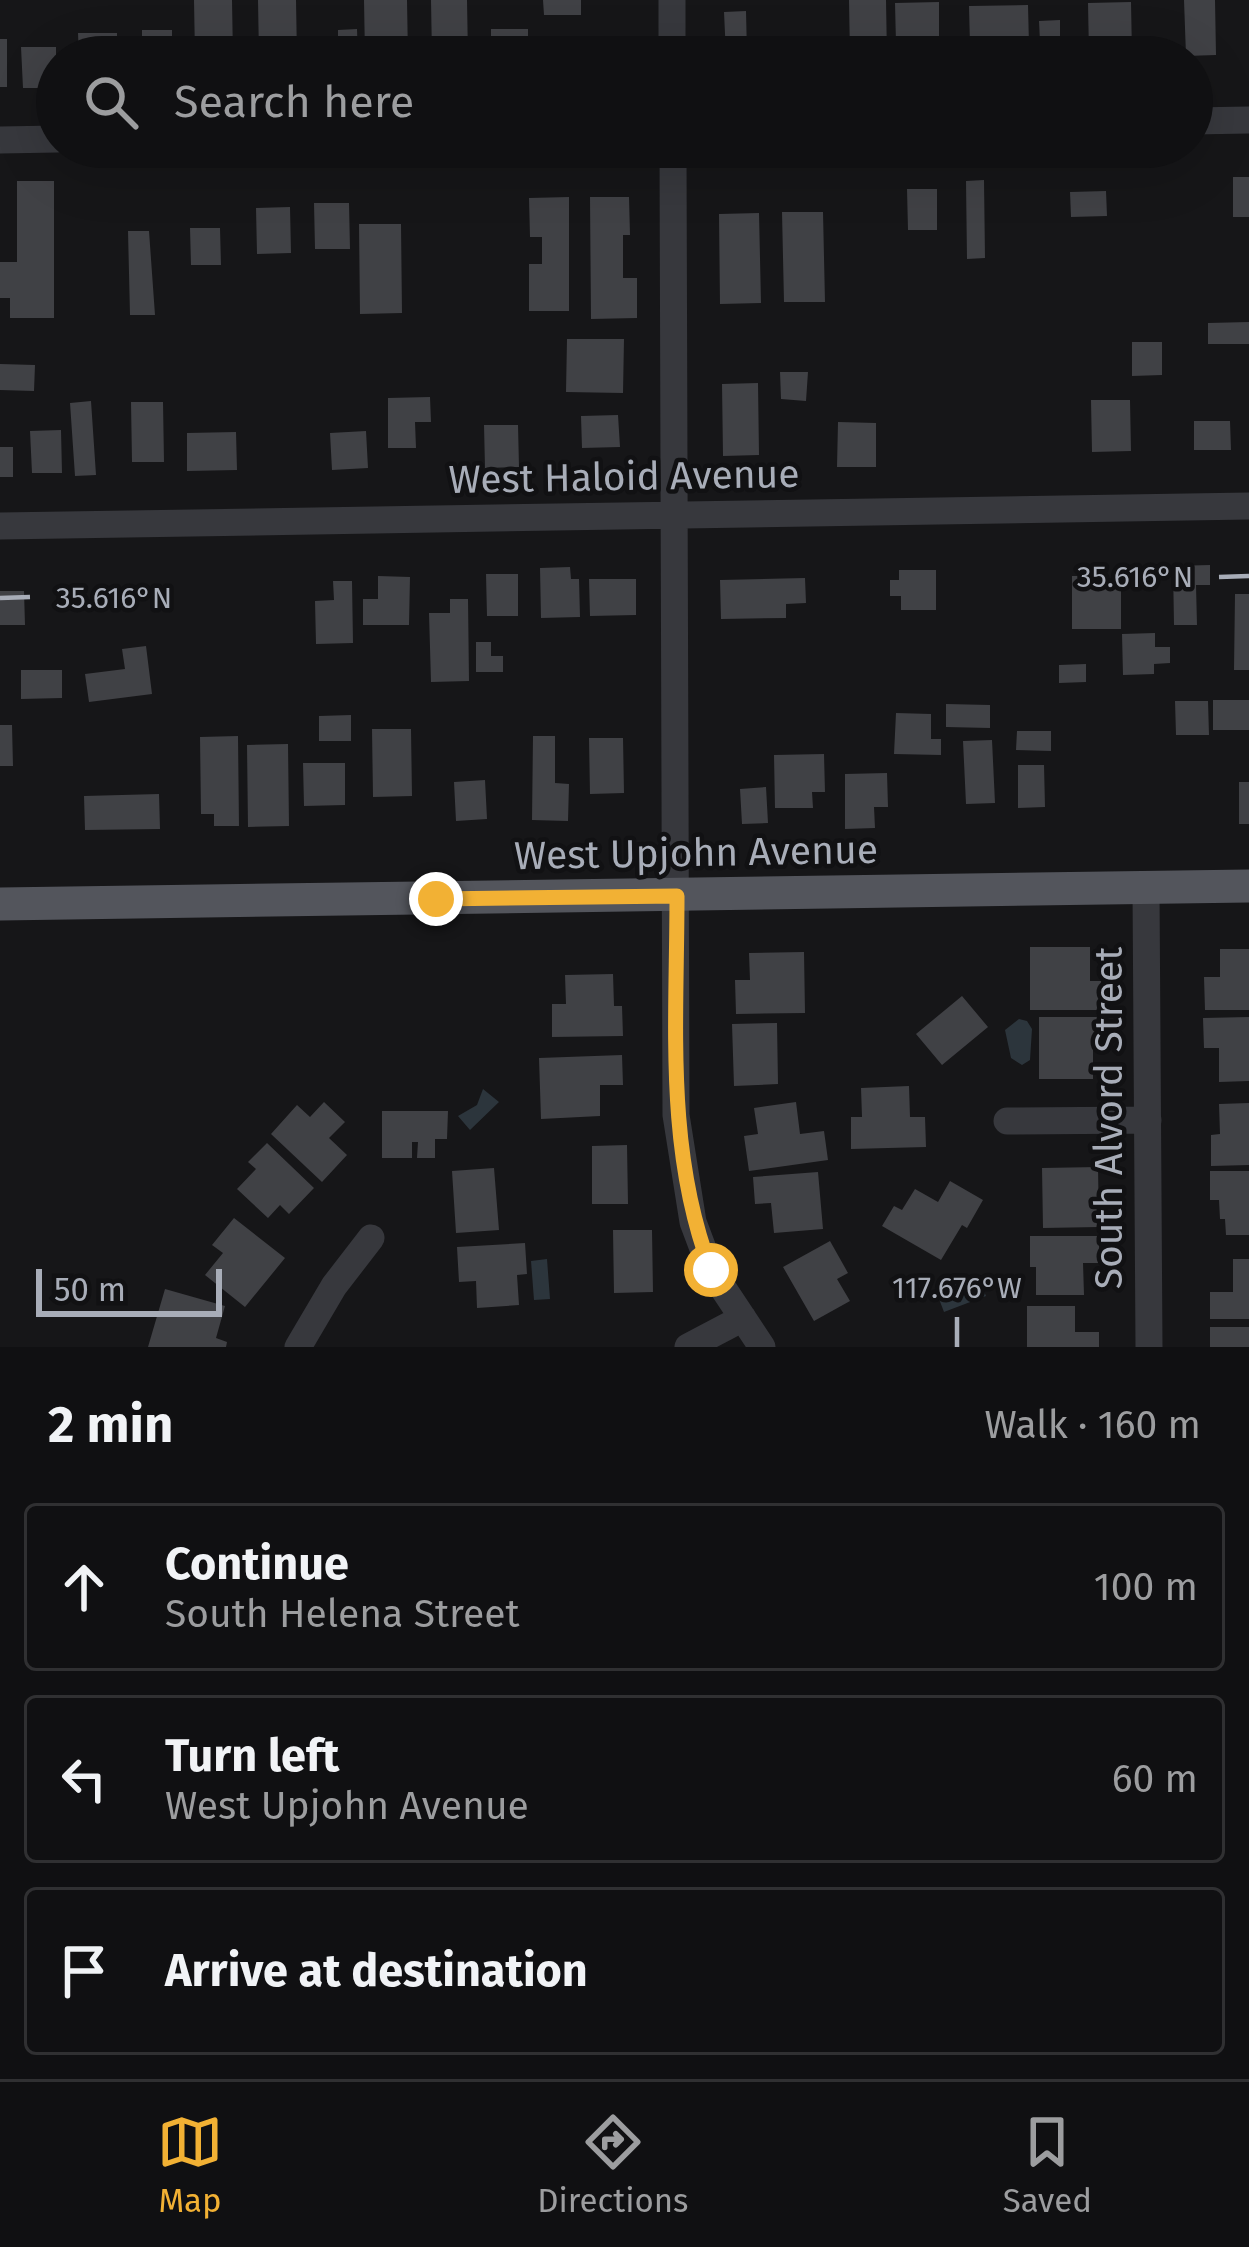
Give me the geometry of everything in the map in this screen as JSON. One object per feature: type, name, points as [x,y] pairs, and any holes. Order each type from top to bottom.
[{"type":"main road","name":"West Upjohn Avenue","points":[[0,904],[1249,886]]},
{"type":"street","points":[[672,0],[673,36]]},
{"type":"street","points":[[1213,121],[1249,120]]},
{"type":"street","points":[[0,140],[36,139]]},
{"type":"street","points":[[673,168],[676,1114],[693,1222],[711,1270],[762,1347]]},
{"type":"street","name":"West Haloid Avenue","points":[[0,526],[1249,506]]},
{"type":"street","name":"South Alvord Street","points":[[1147,889],[1149,1347]]},
{"type":"street","points":[[1007,1121],[1148,1120]]},
{"type":"street","points":[[298,1347],[334,1286],[371,1238]]},
{"type":"street","points":[[688,1347],[743,1318]]},
{"type":"shaded area","points":[[1019,1019],[1032,1029],[1030,1060],[1022,1065],[1011,1058],[1005,1030]]},
{"type":"shaded area","points":[[483,1089],[499,1102],[470,1130],[458,1116],[477,1105]]},
{"type":"shaded area","points":[[547,1259],[550,1299],[534,1300],[531,1261]]},
{"type":"shaded area","points":[[978,1276],[986,1296],[944,1312],[936,1291]]},
{"type":"building","points":[[194,0],[232,0],[233,36],[195,36]]},
{"type":"building","points":[[258,0],[296,0],[297,36],[259,36]]},
{"type":"building","points":[[364,0],[407,0],[408,36],[365,36]]},
{"type":"building","points":[[431,0],[467,0],[468,36],[432,36]]},
{"type":"building","points":[[543,0],[581,0],[581,15],[544,15]]},
{"type":"building","points":[[849,0],[886,0],[887,36],[850,36]]},
{"type":"building","points":[[1184,0],[1215,0],[1216,55],[1213,36],[1185,36]]},
{"type":"building","points":[[939,2],[939,36],[896,36],[895,3]]},
{"type":"building","points":[[1131,2],[1132,36],[1089,36],[1088,3]]},
{"type":"building","points":[[1028,5],[1029,36],[970,36],[969,6]]},
{"type":"building","points":[[746,11],[747,36],[725,36],[724,12]]},
{"type":"building","points":[[1060,20],[1060,36],[1040,36],[1039,21]]},
{"type":"building","points":[[357,29],[357,36],[338,36],[338,30]]},
{"type":"building","points":[[491,29],[528,29],[528,36],[491,36]]},
{"type":"building","points":[[142,30],[172,30],[172,36],[142,36]]},
{"type":"building","points":[[78,33],[117,33],[117,36]]},
{"type":"building","points":[[0,39],[7,39],[7,87],[0,87]]},
{"type":"building","points":[[21,47],[36,47],[36,88],[23,88]]},
{"type":"building","points":[[1233,177],[1249,177],[1249,217],[1233,217]]},
{"type":"building","points":[[984,180],[985,258],[967,259],[966,181]]},
{"type":"building","points":[[17,181],[54,181],[54,318],[10,318],[10,298],[0,298],[0,262],[17,262]]},
{"type":"building","points":[[907,189],[937,189],[937,230],[908,230]]},
{"type":"building","points":[[1106,191],[1107,216],[1071,217],[1070,192]]},
{"type":"building","points":[[569,197],[569,311],[529,311],[529,264],[542,264],[542,237],[530,237],[529,198]]},
{"type":"building","points":[[590,197],[629,197],[630,235],[623,235],[623,278],[637,278],[637,318],[591,319]]},
{"type":"building","points":[[314,203],[349,203],[350,249],[315,249]]},
{"type":"building","points":[[290,207],[291,253],[257,254],[256,208]]},
{"type":"building","points":[[782,212],[823,212],[825,302],[784,302]]},
{"type":"building","points":[[759,213],[761,303],[720,304],[719,214]]},
{"type":"building","points":[[359,224],[401,224],[402,313],[360,314]]},
{"type":"building","points":[[190,228],[220,228],[221,265],[191,265]]},
{"type":"building","points":[[128,231],[149,231],[155,315],[130,315]]},
{"type":"building","points":[[1249,322],[1249,344],[1208,344],[1208,323]]},
{"type":"building","points":[[567,339],[624,339],[623,393],[566,392]]},
{"type":"building","points":[[1132,342],[1162,342],[1162,375],[1132,376]]},
{"type":"building","points":[[0,364],[35,365],[34,391],[0,390]]},
{"type":"building","points":[[780,372],[808,372],[806,401],[781,399]]},
{"type":"building","points":[[758,383],[759,455],[723,456],[722,384]]},
{"type":"building","points":[[430,397],[431,422],[415,422],[416,448],[388,448],[388,398]]},
{"type":"building","points":[[1091,400],[1130,400],[1131,451],[1092,452]]},
{"type":"building","points":[[91,401],[96,475],[75,476],[70,403]]},
{"type":"building","points":[[131,402],[163,402],[164,462],[132,462]]},
{"type":"building","points":[[618,415],[620,447],[582,448],[581,416]]},
{"type":"building","points":[[1194,421],[1230,421],[1231,450],[1194,450]]},
{"type":"building","points":[[838,422],[876,423],[876,467],[837,467]]},
{"type":"building","points":[[484,425],[518,425],[519,467],[485,468]]},
{"type":"building","points":[[61,430],[62,473],[32,473],[30,431]]},
{"type":"building","points":[[366,431],[368,468],[332,470],[330,433]]},
{"type":"building","points":[[236,432],[237,470],[187,471],[187,433]]},
{"type":"building","points":[[0,447],[13,447],[13,477],[0,477]]},
{"type":"building","points":[[1210,565],[1210,585],[1196,585],[1197,625],[1174,625],[1173,566]]},
{"type":"building","points":[[570,567],[571,579],[579,579],[580,617],[541,618],[540,568]]},
{"type":"building","points":[[899,570],[936,570],[936,610],[901,610],[901,596],[890,596],[890,580],[899,580]]},
{"type":"building","points":[[486,574],[518,574],[518,616],[487,616]]},
{"type":"building","points":[[378,576],[410,577],[409,625],[363,625],[363,599],[378,599]]},
{"type":"building","points":[[1072,576],[1093,576],[1093,585],[1121,586],[1121,629],[1072,629]]},
{"type":"building","points":[[805,578],[806,603],[786,604],[786,618],[721,619],[720,580]]},
{"type":"building","points":[[589,579],[636,579],[636,615],[590,616]]},
{"type":"building","points":[[333,581],[352,581],[353,643],[316,644],[315,601],[334,600]]},
{"type":"building","points":[[0,591],[24,591],[25,625],[0,625]]},
{"type":"building","points":[[1235,594],[1249,594],[1249,670],[1234,670]]},
{"type":"building","points":[[450,599],[468,599],[469,681],[431,682],[429,613],[450,613]]},
{"type":"building","points":[[1155,633],[1155,647],[1170,647],[1170,663],[1154,664],[1154,674],[1123,675],[1122,634]]},
{"type":"building","points":[[476,642],[491,642],[491,656],[503,656],[503,672],[476,672]]},
{"type":"building","points":[[146,646],[152,694],[89,702],[85,674],[125,669],[122,649]]},
{"type":"building","points":[[1086,664],[1086,682],[1059,683],[1059,665]]},
{"type":"building","points":[[21,670],[62,670],[62,698],[21,699]]},
{"type":"building","points":[[1213,700],[1249,700],[1249,730],[1213,730]]},
{"type":"building","points":[[1175,701],[1208,701],[1209,735],[1176,735]]},
{"type":"building","points":[[946,704],[990,705],[990,728],[946,727]]},
{"type":"building","points":[[896,713],[931,714],[931,739],[941,739],[941,755],[894,754]]},
{"type":"building","points":[[351,715],[351,741],[319,741],[319,716]]},
{"type":"building","points":[[0,725],[12,725],[13,766],[0,766]]},
{"type":"building","points":[[372,729],[411,729],[412,796],[373,797]]},
{"type":"building","points":[[1017,731],[1051,731],[1051,751],[1016,750]]},
{"type":"building","points":[[238,736],[239,826],[214,826],[214,814],[201,814],[200,737]]},
{"type":"building","points":[[533,736],[555,736],[555,783],[569,784],[568,821],[532,820]]},
{"type":"building","points":[[589,738],[623,738],[624,793],[590,794]]},
{"type":"building","points":[[992,740],[995,803],[966,804],[963,741]]},
{"type":"building","points":[[288,744],[289,826],[248,827],[247,745]]},
{"type":"building","points":[[824,754],[825,792],[812,792],[813,808],[775,808],[774,755]]},
{"type":"building","points":[[303,763],[345,763],[345,805],[304,806]]},
{"type":"building","points":[[1018,765],[1044,765],[1045,807],[1018,808]]},
{"type":"building","points":[[887,773],[888,807],[874,807],[875,828],[845,829],[845,774]]},
{"type":"building","points":[[485,780],[487,819],[456,821],[454,782]]},
{"type":"building","points":[[1239,782],[1249,782],[1249,824],[1239,824]]},
{"type":"building","points":[[766,787],[768,823],[742,824],[740,789]]},
{"type":"building","points":[[159,794],[160,829],[85,830],[84,796]]},
{"type":"building","points":[[1030,947],[1090,947],[1090,981],[1101,981],[1101,1010],[1030,1010]]},
{"type":"building","points":[[1220,949],[1249,949],[1249,1010],[1205,1010],[1204,977],[1220,977]]},
{"type":"building","points":[[804,952],[805,1013],[736,1014],[735,980],[750,980],[749,953]]},
{"type":"building","points":[[613,974],[614,1006],[622,1006],[623,1036],[552,1037],[552,1004],[566,1004],[565,975]]},
{"type":"building","points":[[962,996],[988,1027],[942,1065],[916,1034]]},
{"type":"building","points":[[1039,1017],[1100,1017],[1093,1079],[1039,1079]]},
{"type":"building","points":[[1249,1017],[1249,1081],[1219,1082],[1219,1048],[1204,1048],[1203,1018]]},
{"type":"building","points":[[777,1023],[778,1084],[734,1086],[732,1024]]},
{"type":"building","points":[[622,1055],[623,1085],[600,1085],[600,1116],[541,1119],[539,1058]]},
{"type":"building","points":[[909,1086],[910,1117],[925,1117],[926,1147],[851,1149],[851,1117],[862,1117],[861,1088]]},
{"type":"building","points":[[324,1102],[345,1122],[329,1138],[347,1155],[322,1182],[271,1134],[297,1105],[310,1117]]},
{"type":"building","points":[[796,1102],[800,1134],[824,1131],[828,1160],[749,1171],[744,1136],[758,1134],[754,1108]]},
{"type":"building","points":[[1249,1103],[1249,1165],[1211,1166],[1211,1135],[1220,1134],[1219,1104]]},
{"type":"building","points":[[382,1111],[448,1111],[447,1139],[435,1139],[435,1158],[417,1158],[418,1142],[412,1142],[412,1158],[382,1158]]},
{"type":"building","points":[[267,1143],[314,1188],[289,1214],[280,1205],[268,1218],[237,1189],[256,1169],[248,1162]]},
{"type":"building","points":[[627,1145],[628,1204],[592,1204],[592,1146]]},
{"type":"building","points":[[1098,1167],[1099,1227],[1043,1228],[1042,1168]]},
{"type":"building","points":[[494,1168],[499,1230],[456,1233],[452,1171]]},
{"type":"building","points":[[1210,1171],[1249,1171],[1249,1235],[1226,1235],[1219,1200],[1210,1200]]},
{"type":"building","points":[[818,1172],[823,1229],[774,1233],[771,1203],[755,1204],[753,1177]]},
{"type":"building","points":[[950,1181],[983,1200],[941,1260],[882,1226],[894,1206],[902,1210],[915,1189],[938,1202]]},
{"type":"building","points":[[234,1218],[285,1258],[245,1307],[205,1275],[223,1253],[212,1245]]},
{"type":"building","points":[[613,1230],[652,1230],[653,1292],[614,1293]]},
{"type":"building","points":[[1030,1236],[1099,1236],[1099,1263],[1083,1263],[1084,1295],[1036,1295]]},
{"type":"building","points":[[830,1241],[848,1273],[837,1279],[850,1301],[814,1321],[783,1267]]},
{"type":"building","points":[[525,1243],[527,1274],[517,1275],[519,1305],[477,1308],[476,1281],[459,1282],[457,1247]]},
{"type":"building","points":[[1233,1259],[1249,1259],[1249,1319],[1210,1319],[1210,1292],[1233,1292]]},
{"type":"building","points":[[165,1289],[225,1306],[216,1338],[227,1342],[226,1347],[148,1347]]},
{"type":"building","points":[[1027,1306],[1075,1306],[1075,1332],[1099,1332],[1099,1347],[1027,1347]]},
{"type":"building","points":[[1210,1327],[1249,1327],[1249,1347],[1210,1347]]},
{"type":"route","points":[[436,899],[677,896],[676,1114],[693,1222],[711,1270]]}]
